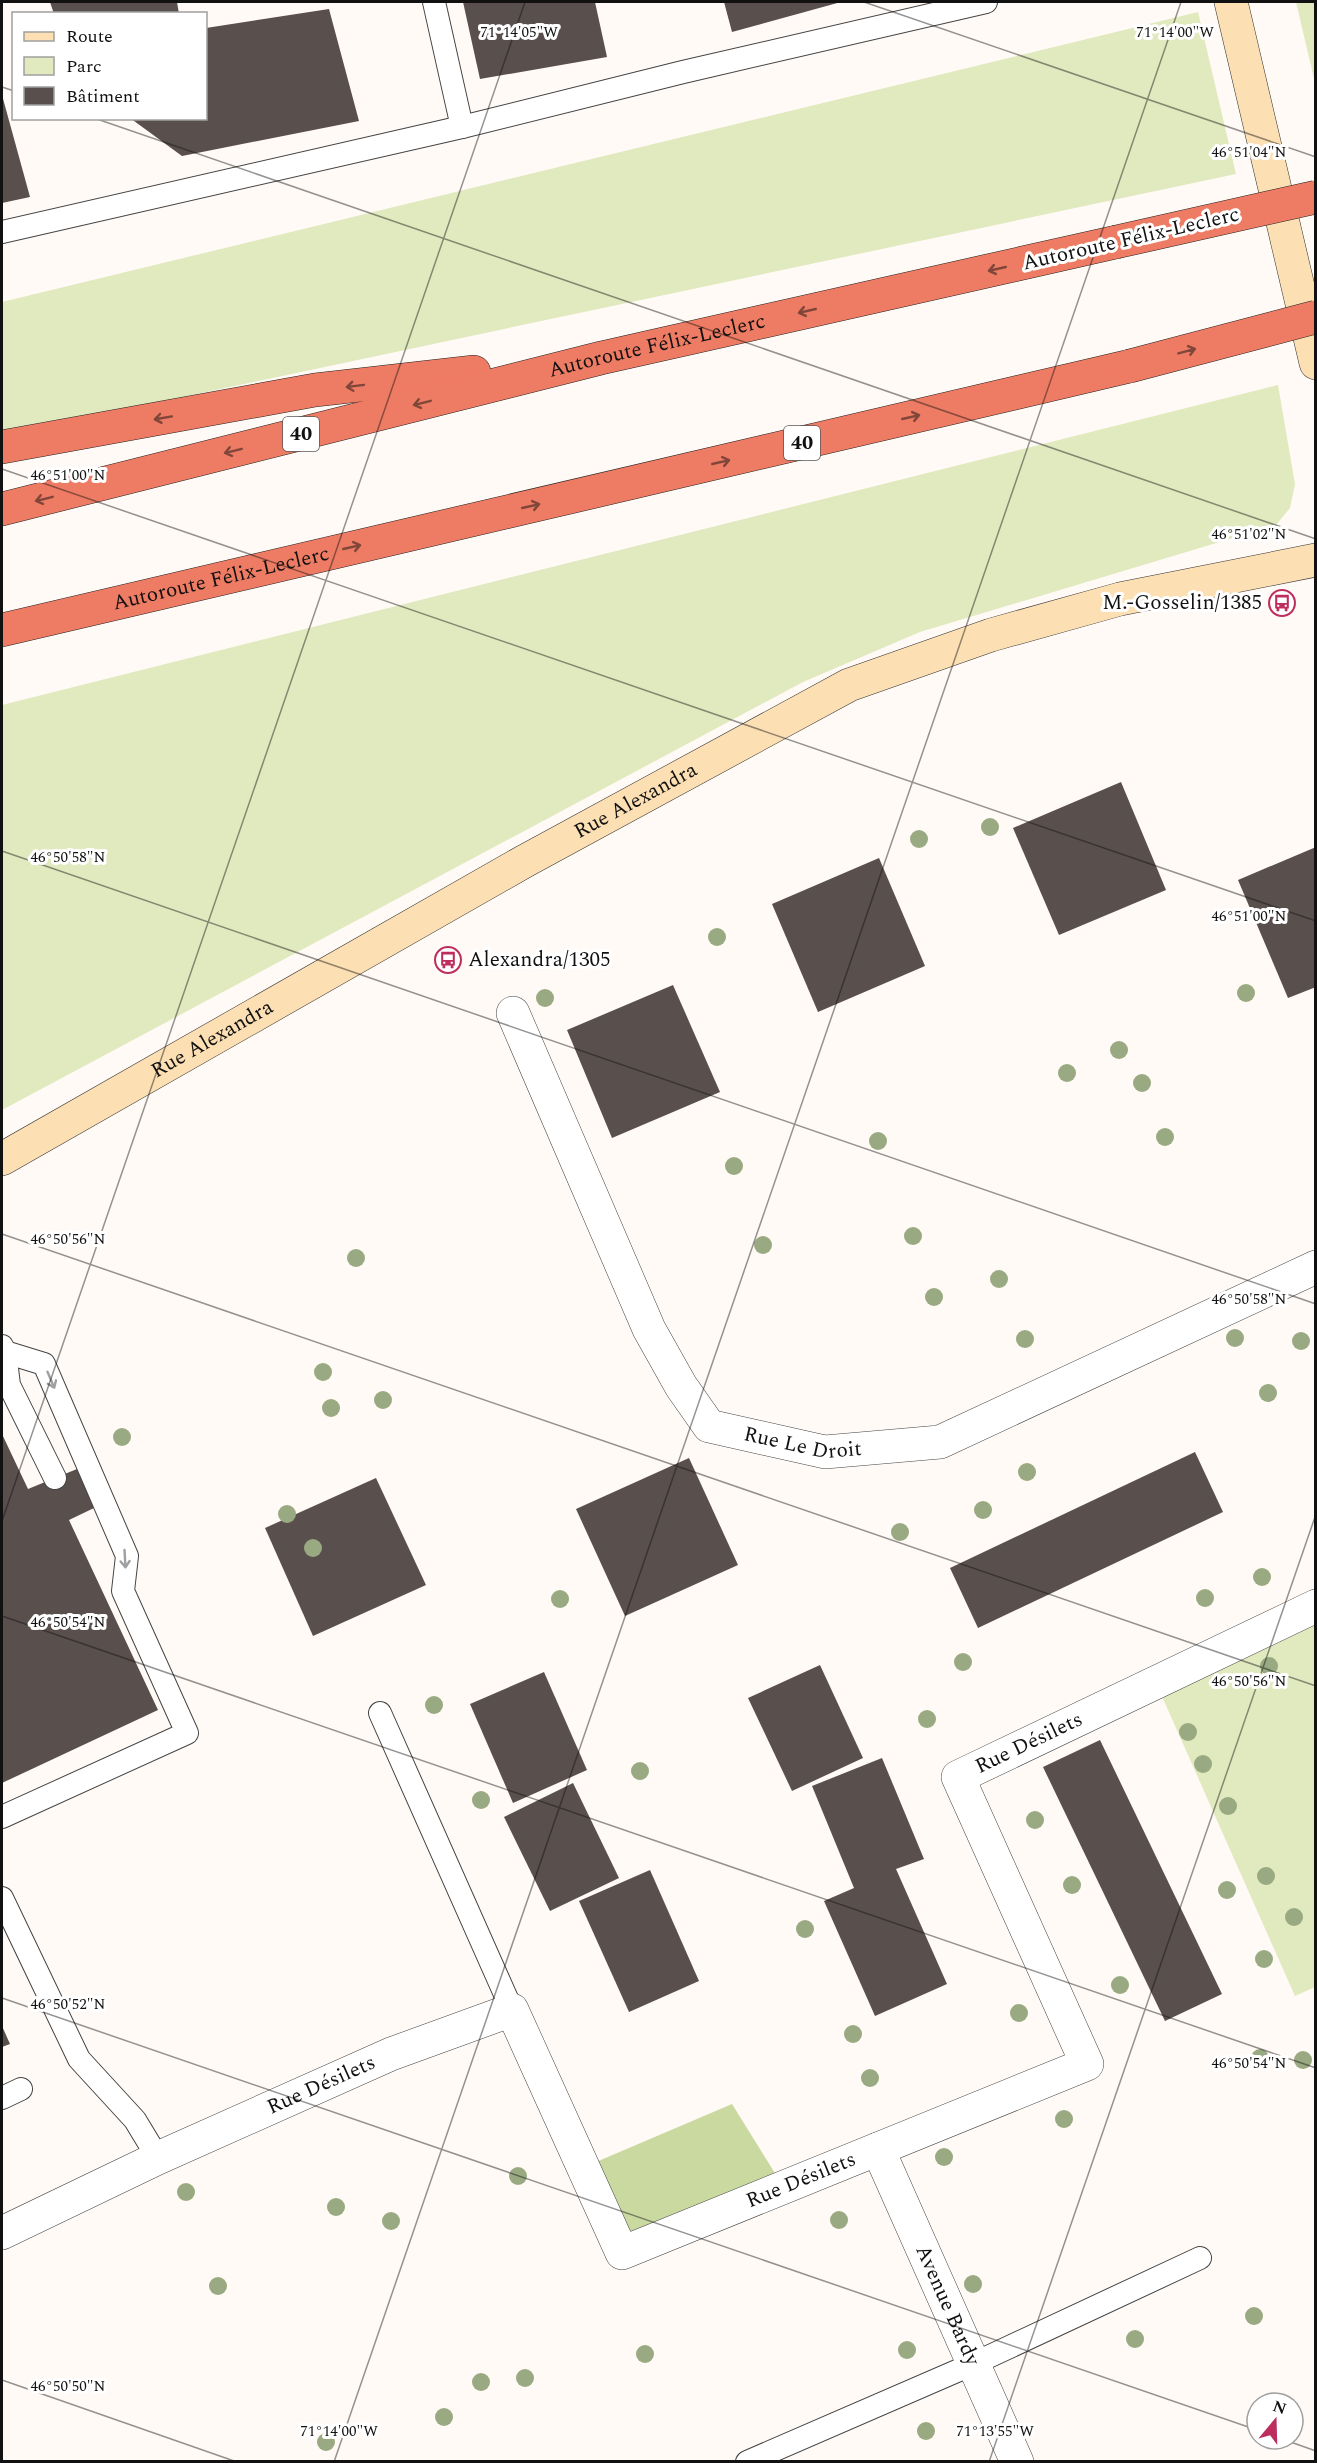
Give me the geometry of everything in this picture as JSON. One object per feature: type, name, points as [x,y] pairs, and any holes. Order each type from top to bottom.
[{"type":"highway","name":"Autoroute Félix-Leclerc","points":[[2,509],[601,358],[1316,197]]},
{"type":"highway","name":"Autoroute Félix-Leclerc","points":[[2,630],[1130,366],[1316,317]]},
{"type":"highway","points":[[2,447],[315,390],[601,358]]},
{"type":"highway","points":[[2,642],[50,618]]},
{"type":"street","points":[[1231,2],[1316,363]]},
{"type":"street","name":"Rue Alexandra","points":[[2,1159],[525,861],[849,685],[990,635],[1120,599],[1316,560]]},
{"type":"street","name":"Rue Le Droit","points":[[513,1013],[649,1329],[681,1386],[709,1426],[825,1452],[940,1442],[1316,1267]]},
{"type":"street","name":"Rue Désilets","points":[[2,2233],[158,2158],[391,2054],[512,2010],[621,2253],[1087,2064],[958,1777],[1316,1606]]},
{"type":"street","name":"Avenue Bardy","points":[[878,2149],[1017,2462]]},
{"type":"lane","points":[[434,2],[462,126]]},
{"type":"lane","points":[[2,232],[986,2]]},
{"type":"lane","points":[[2,1817],[187,1733],[123,1591],[127,1556],[45,1364],[3,1349],[9,1385],[55,1478]]},
{"type":"lane","points":[[380,1713],[512,2010]]},
{"type":"lane","points":[[2,1898],[79,2059],[135,2120],[158,2158]]},
{"type":"lane","points":[[747,2462],[973,2364],[1200,2258]]},
{"type":"green space","points":[[1296,2],[1315,2],[1315,83]]},
{"type":"green space","points":[[1198,12],[1236,174],[159,402],[2,430],[2,302]]},
{"type":"green space","points":[[1278,385],[1295,484],[1290,508],[1276,525],[920,632],[803,682],[2,1110],[2,705]]},
{"type":"green space","points":[[1315,1606],[1315,1987],[1295,1996],[1156,1683]]},
{"type":"green space","points":[[732,2104],[781,2183],[647,2251],[606,2221],[582,2168]]},
{"type":"building","points":[[50,2],[177,2],[179,12],[53,12]]},
{"type":"building","points":[[463,2],[595,2],[607,57],[480,79]]},
{"type":"building","points":[[724,2],[841,2],[732,32]]},
{"type":"building","points":[[329,9],[359,121],[182,156],[133,120],[207,120],[207,28]]},
{"type":"building","points":[[2,95],[30,197],[2,203]]},
{"type":"building","points":[[1121,782],[1166,890],[1059,935],[1013,828]]},
{"type":"building","points":[[1316,847],[1316,987],[1288,998],[1238,880]]},
{"type":"building","points":[[879,858],[925,966],[818,1012],[772,904]]},
{"type":"building","points":[[673,985],[720,1092],[612,1138],[567,1030]]},
{"type":"building","points":[[2,1434],[28,1489],[77,1469],[94,1508],[69,1520],[158,1710],[2,1783]]},
{"type":"building","points":[[1195,1452],[1223,1512],[978,1628],[950,1568]]},
{"type":"building","points":[[689,1458],[738,1565],[625,1616],[576,1509]]},
{"type":"building","points":[[376,1478],[426,1585],[313,1636],[265,1528]]},
{"type":"building","points":[[820,1665],[863,1758],[792,1791],[748,1698]]},
{"type":"building","points":[[544,1672],[587,1770],[513,1803],[470,1704]]},
{"type":"building","points":[[1100,1740],[1222,1994],[1165,2021],[1043,1767]]},
{"type":"building","points":[[882,1758],[924,1859],[896,1869],[947,1984],[875,2016],[824,1901],[854,1888],[812,1786]]},
{"type":"building","points":[[573,1783],[619,1878],[550,1911],[504,1817]]},
{"type":"building","points":[[650,1870],[699,1981],[629,2012],[579,1901]]},
{"type":"building","points":[[2,2026],[10,2044],[2,2047]]},
{"type":"place","name":"M.-Gosselin/1385","points":[[1282,603]]},
{"type":"place","name":"Alexandra/1305","points":[[448,960]]}]
